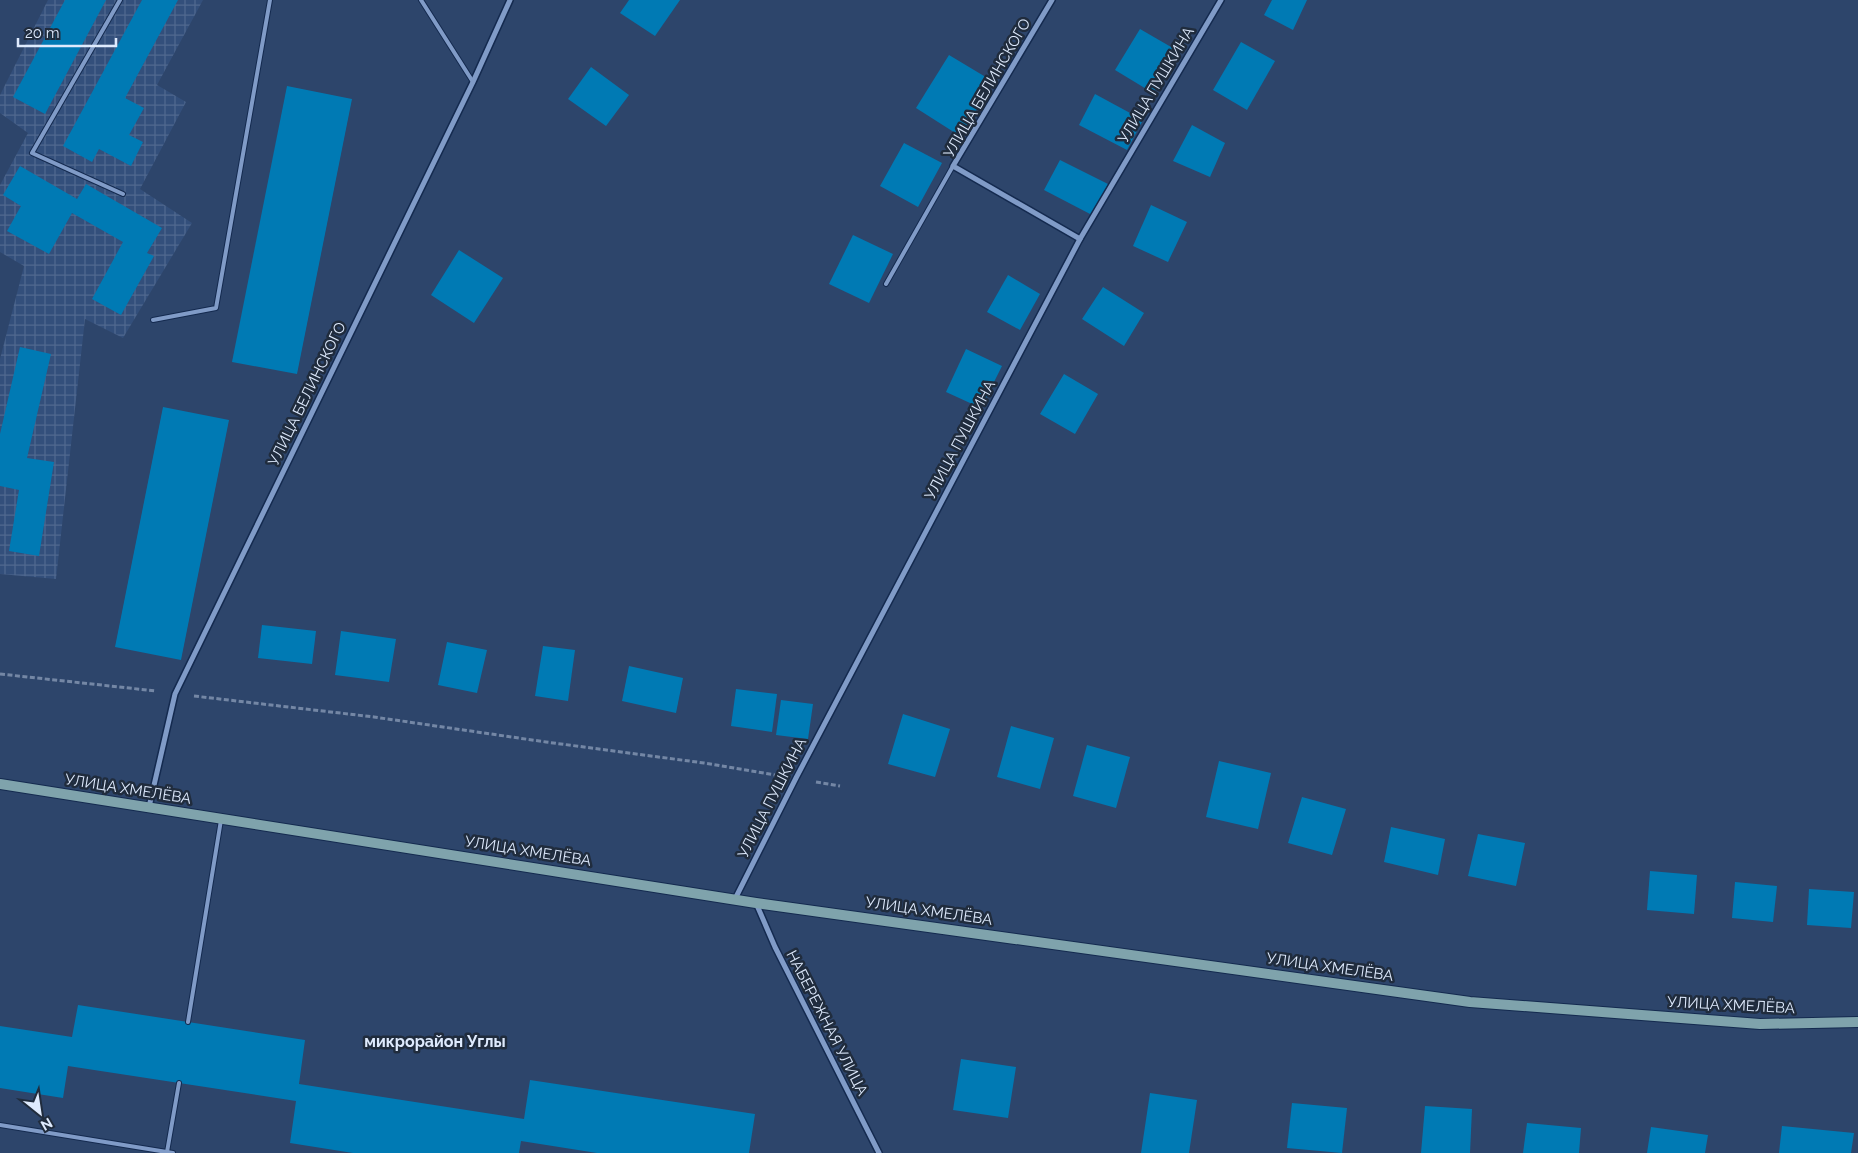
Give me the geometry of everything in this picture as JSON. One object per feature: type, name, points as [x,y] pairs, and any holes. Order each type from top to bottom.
[{"type":"main road","name":"УЛИЦА ХМЕЛЁВА","points":[[0,784],[735,899],[1470,1002],[1760,1024],[1858,1022]]},
{"type":"street","name":"УЛИЦА БЕЛИНСКОГО","points":[[149,808],[175,694],[473,82],[510,0]]},
{"type":"street","name":"УЛИЦА БЕЛИНСКОГО","points":[[1052,0],[953,166],[1080,239]]},
{"type":"street","name":"УЛИЦА ПУШКИНА","points":[[735,899],[796,778],[1080,239],[1221,0]]},
{"type":"street","name":"НАБЕРЕЖНАЯ УЛИЦА","points":[[756,902],[775,947],[879,1153]]},
{"type":"lane","points":[[120,0],[32,153],[123,194]]},
{"type":"lane","points":[[152,320],[216,308],[270,0]]},
{"type":"lane","points":[[421,0],[473,82]]},
{"type":"lane","points":[[886,284],[953,166]]},
{"type":"lane","points":[[188,1022],[222,818]]},
{"type":"lane","points":[[168,1152],[179,1083]]},
{"type":"lane","points":[[0,1125],[173,1153]]},
{"type":"path","points":[[0,674],[374,717],[704,763],[840,786]]},
{"type":"shaded area","points":[[48,0],[203,0],[157,85],[186,102],[140,189],[192,223],[123,338],[85,319],[56,579],[0,574],[0,359],[24,266],[0,252],[0,185],[28,133],[0,113],[0,95]]},
{"type":"building","points":[[65,0],[106,0],[45,114],[13,97]]},
{"type":"building","points":[[142,0],[178,0],[125,98],[144,108],[129,135],[143,142],[131,166],[99,149],[92,162],[63,146]]},
{"type":"building","points":[[629,0],[680,0],[655,36],[620,13]]},
{"type":"building","points":[[1272,0],[1307,0],[1293,30],[1264,15]]},
{"type":"building","points":[[1140,29],[1178,51],[1153,93],[1115,70]]},
{"type":"building","points":[[1241,42],[1275,61],[1247,110],[1213,90]]},
{"type":"building","points":[[949,55],[994,82],[960,136],[916,108]]},
{"type":"building","points":[[591,67],[629,95],[606,126],[568,99]]},
{"type":"building","points":[[287,86],[352,99],[297,374],[232,362]]},
{"type":"building","points":[[1095,94],[1143,120],[1127,150],[1079,125]]},
{"type":"building","points":[[1192,125],[1225,143],[1210,177],[1173,161]]},
{"type":"building","points":[[904,143],[942,163],[918,207],[880,186]]},
{"type":"building","points":[[1060,160],[1108,184],[1092,215],[1044,190]]},
{"type":"building","points":[[20,166],[77,199],[86,184],[162,228],[147,253],[154,256],[121,315],[92,299],[123,242],[72,213],[49,254],[7,231],[21,206],[3,195]]},
{"type":"building","points":[[1151,205],[1187,222],[1168,262],[1133,246]]},
{"type":"building","points":[[853,235],[893,254],[869,303],[829,284]]},
{"type":"building","points":[[459,250],[503,278],[474,323],[431,295]]},
{"type":"building","points":[[1008,275],[1040,294],[1020,330],[987,312]]},
{"type":"building","points":[[1103,287],[1144,313],[1124,346],[1082,319]]},
{"type":"building","points":[[20,347],[51,354],[27,458],[54,462],[39,556],[9,551],[19,490],[0,486],[0,434]]},
{"type":"building","points":[[966,349],[1002,366],[981,408],[946,392]]},
{"type":"building","points":[[1064,374],[1098,394],[1075,434],[1040,414]]},
{"type":"building","points":[[163,407],[229,420],[181,660],[115,647]]},
{"type":"building","points":[[262,625],[316,631],[312,664],[258,658]]},
{"type":"building","points":[[341,631],[396,639],[389,682],[335,675]]},
{"type":"building","points":[[447,642],[487,650],[477,693],[438,685]]},
{"type":"building","points":[[543,646],[575,650],[568,701],[535,696]]},
{"type":"building","points":[[629,666],[683,678],[676,713],[622,701]]},
{"type":"building","points":[[736,689],[777,694],[772,732],[731,726]]},
{"type":"building","points":[[781,700],[813,704],[808,739],[776,735]]},
{"type":"building","points":[[903,714],[950,729],[935,777],[888,764]]},
{"type":"building","points":[[1011,726],[1054,738],[1040,789],[997,777]]},
{"type":"building","points":[[1087,745],[1130,757],[1116,808],[1073,796]]},
{"type":"building","points":[[1219,761],[1271,773],[1258,829],[1206,817]]},
{"type":"building","points":[[1302,797],[1346,809],[1332,855],[1288,843]]},
{"type":"building","points":[[1391,827],[1445,839],[1438,875],[1384,862]]},
{"type":"building","points":[[1478,834],[1525,843],[1516,886],[1468,876]]},
{"type":"building","points":[[1650,871],[1697,875],[1694,914],[1647,910]]},
{"type":"building","points":[[1735,882],[1777,886],[1773,922],[1732,918]]},
{"type":"building","points":[[1809,889],[1854,892],[1851,928],[1807,925]]},
{"type":"building","points":[[78,1005],[305,1040],[299,1084],[524,1119],[530,1080],[755,1114],[749,1153],[597,1153],[521,1141],[519,1153],[353,1153],[290,1143],[296,1101],[68,1066],[63,1098],[0,1088],[0,1026],[72,1037]]},
{"type":"building","points":[[961,1059],[1016,1067],[1008,1118],[953,1110]]},
{"type":"building","points":[[1150,1093],[1197,1100],[1189,1153],[1141,1153]]},
{"type":"building","points":[[1292,1103],[1347,1108],[1342,1153],[1287,1148]]},
{"type":"building","points":[[1425,1106],[1472,1109],[1470,1153],[1421,1153]]},
{"type":"building","points":[[1527,1123],[1581,1128],[1579,1153],[1523,1153]]},
{"type":"building","points":[[1782,1126],[1854,1133],[1851,1153],[1779,1153]]},
{"type":"building","points":[[1651,1127],[1708,1135],[1705,1153],[1647,1153]]},
{"type":"district","name":"микрорайон Углы","points":[[435,1041]]}]
